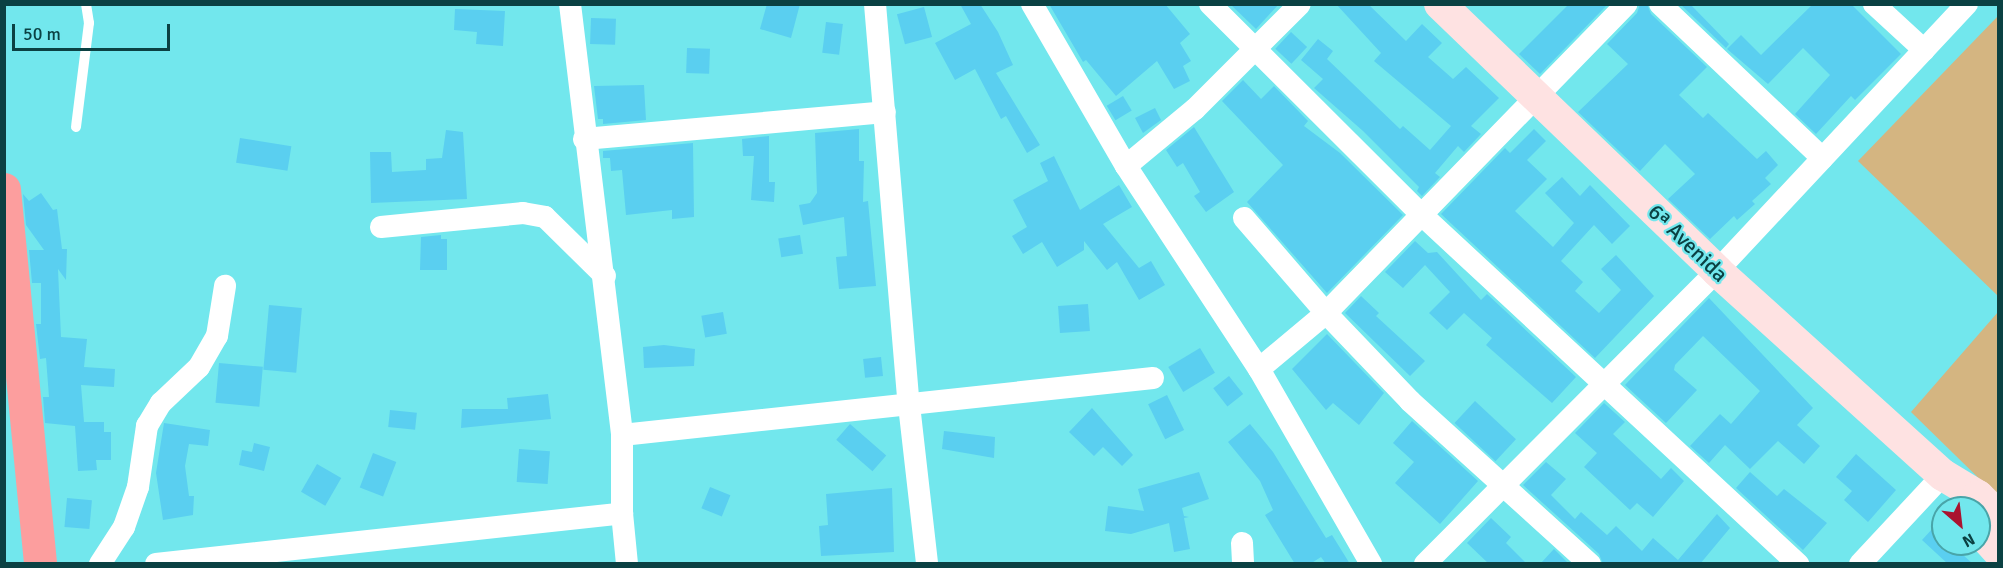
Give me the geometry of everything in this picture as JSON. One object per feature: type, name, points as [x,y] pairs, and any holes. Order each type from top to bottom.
[{"type":"highway","points":[[4,189],[40,564]]},
{"type":"street","points":[[570,4],[584,139],[605,276],[622,435],[622,513],[627,564]]},
{"type":"street","points":[[875,4],[909,405],[927,564]]},
{"type":"street","points":[[1032,4],[1126,166],[1258,369],[1371,564]]},
{"type":"street","points":[[1210,4],[1423,216],[1798,564]]},
{"type":"street","points":[[1126,166],[1195,109],[1300,4]]},
{"type":"street","name":"6ª Avenida","points":[[1440,4],[1717,271],[1943,475],[1978,496],[1998,516]]},
{"type":"street","points":[[1258,369],[1326,313],[1627,4]]},
{"type":"street","points":[[1660,4],[1822,158]]},
{"type":"street","points":[[1874,4],[1924,50]]},
{"type":"street","points":[[1425,564],[1504,482],[1605,385],[1717,271],[1966,4]]},
{"type":"street","points":[[584,139],[885,112]]},
{"type":"street","points":[[381,227],[523,213],[544,217],[605,276]]},
{"type":"street","points":[[1244,218],[1326,313],[1410,401],[1504,482],[1590,564]]},
{"type":"street","points":[[100,564],[124,527],[138,487],[147,426],[162,403],[199,367],[217,336],[225,286]]},
{"type":"street","points":[[622,435],[1153,378]]},
{"type":"street","points":[[1860,564],[1943,475]]},
{"type":"street","name":"6ª Avenida","points":[[1943,475],[1954,496]]},
{"type":"street","points":[[156,564],[622,513]]},
{"type":"lane","points":[[76,127],[89,23],[86,4]]},
{"type":"shaded area","points":[[1998,16],[1998,296],[1858,161]]},
{"type":"shaded area","points":[[1998,312],[1998,497],[1911,412]]},
{"type":"building","points":[[767,4],[800,4],[791,38],[760,29]]},
{"type":"building","points":[[960,4],[980,4],[998,32],[1013,65],[996,73],[1040,145],[1027,153],[1006,116],[1001,119],[975,69],[955,80],[935,43],[971,24]]},
{"type":"building","points":[[1049,4],[1165,4],[1190,34],[1180,43],[1191,61],[1183,66],[1190,81],[1174,89],[1157,61],[1116,96],[1086,60],[1083,62]]},
{"type":"building","points":[[1230,4],[1279,4],[1256,29]]},
{"type":"building","points":[[1336,4],[1368,4],[1406,41],[1422,24],[1442,43],[1428,57],[1453,79],[1466,67],[1499,98],[1471,126],[1481,134],[1464,152],[1458,146],[1435,173],[1440,177],[1422,196],[1417,191],[1419,187],[1363,131],[1314,88],[1323,79],[1301,60],[1318,39],[1333,51],[1327,59],[1400,129],[1403,126],[1430,150],[1451,126],[1374,61],[1381,53]]},
{"type":"building","points":[[1569,4],[1608,4],[1540,74],[1519,54]]},
{"type":"building","points":[[1640,4],[1647,4],[1651,14],[1707,67],[1679,95],[1703,118],[1708,113],[1757,159],[1766,151],[1778,165],[1765,178],[1771,184],[1752,201],[1755,204],[1737,220],[1734,216],[1710,239],[1668,199],[1695,174],[1665,144],[1640,171],[1578,112],[1628,64],[1607,44],[1637,13]]},
{"type":"building","points":[[1680,4],[1690,4],[1729,44],[1726,48]]},
{"type":"building","points":[[1813,4],[1851,4],[1901,54],[1855,100],[1851,96],[1816,134],[1795,114],[1830,75],[1803,48],[1768,84],[1727,49],[1741,35],[1761,55]]},
{"type":"building","points":[[924,7],[932,37],[905,44],[897,14]]},
{"type":"building","points":[[455,9],[505,11],[503,46],[476,44],[477,32],[454,30]]},
{"type":"building","points":[[591,18],[616,19],[615,45],[590,44]]},
{"type":"building","points":[[826,22],[843,24],[839,55],[822,53]]},
{"type":"building","points":[[1291,32],[1307,47],[1291,64],[1275,49]]},
{"type":"building","points":[[687,48],[710,49],[709,74],[686,73]]},
{"type":"building","points":[[1243,80],[1261,99],[1274,86],[1308,121],[1304,126],[1340,153],[1403,215],[1327,293],[1247,202],[1283,165],[1222,101]]},
{"type":"building","points":[[644,85],[646,120],[603,124],[603,119],[598,119],[594,86]]},
{"type":"building","points":[[1123,96],[1132,111],[1115,120],[1107,106]]},
{"type":"building","points":[[1155,108],[1161,120],[1143,133],[1135,118]]},
{"type":"building","points":[[1194,127],[1234,192],[1206,212],[1194,196],[1200,192],[1183,163],[1177,167],[1166,150]]},
{"type":"building","points":[[859,129],[859,161],[864,161],[863,202],[868,201],[876,286],[839,289],[836,257],[847,256],[844,217],[803,225],[799,205],[810,203],[817,193],[815,133]]},
{"type":"building","points":[[1534,129],[1546,141],[1527,160],[1547,179],[1515,211],[1553,247],[1574,223],[1545,193],[1562,177],[1580,196],[1590,185],[1630,226],[1612,244],[1594,225],[1561,261],[1583,282],[1575,291],[1599,313],[1621,290],[1601,269],[1616,255],[1654,296],[1595,358],[1441,214],[1505,148],[1510,153]]},
{"type":"building","points":[[446,130],[463,132],[467,199],[371,203],[370,152],[391,152],[392,172],[426,170],[426,159],[442,158]]},
{"type":"building","points":[[769,136],[769,182],[775,182],[774,202],[751,200],[754,156],[743,156],[742,139]]},
{"type":"building","points":[[240,138],[291,146],[287,171],[236,163]]},
{"type":"building","points":[[693,143],[694,217],[672,219],[672,210],[626,215],[622,170],[611,171],[610,158],[603,158],[603,151]]},
{"type":"building","points":[[1054,156],[1080,210],[1119,185],[1132,207],[1103,224],[1139,268],[1151,261],[1165,285],[1139,300],[1117,262],[1107,270],[1084,241],[1084,250],[1057,267],[1042,242],[1023,254],[1012,236],[1027,227],[1013,200],[1048,181],[1040,163]]},
{"type":"building","points":[[41,193],[53,210],[57,209],[62,249],[67,249],[66,280],[58,269],[61,337],[87,339],[84,367],[115,369],[114,387],[81,385],[84,422],[104,422],[104,432],[111,432],[111,460],[96,460],[97,470],[78,471],[75,426],[45,423],[43,397],[49,397],[46,358],[40,359],[36,324],[41,324],[41,283],[32,283],[29,250],[44,250],[26,225],[23,194],[29,201]]},
{"type":"building","points":[[441,235],[441,239],[447,239],[447,270],[420,270],[421,237]]},
{"type":"building","points":[[800,235],[803,254],[781,257],[778,238]]},
{"type":"building","points":[[1415,241],[1428,253],[1437,252],[1481,300],[1487,294],[1576,377],[1552,403],[1486,345],[1492,338],[1464,313],[1447,330],[1429,313],[1450,292],[1425,265],[1403,288],[1385,272]]},
{"type":"building","points":[[1361,296],[1379,313],[1376,316],[1425,361],[1410,376],[1345,313]]},
{"type":"building","points":[[1709,298],[1813,408],[1797,425],[1820,446],[1804,464],[1778,441],[1750,469],[1725,445],[1709,463],[1690,446],[1720,414],[1731,424],[1760,391],[1703,336],[1675,365],[1674,370],[1697,390],[1666,423],[1625,385]]},
{"type":"building","points":[[1088,304],[1090,331],[1060,333],[1058,306]]},
{"type":"building","points":[[269,305],[302,308],[296,373],[263,370]]},
{"type":"building","points":[[723,312],[727,334],[705,337],[701,316]]},
{"type":"building","points":[[1327,334],[1384,393],[1359,425],[1333,403],[1326,410],[1292,369]]},
{"type":"building","points":[[664,345],[695,349],[694,366],[644,368],[643,347]]},
{"type":"building","points":[[1200,348],[1215,373],[1183,392],[1168,367]]},
{"type":"building","points":[[881,357],[883,376],[865,378],[863,359]]},
{"type":"building","points":[[219,363],[263,367],[259,407],[216,403]]},
{"type":"building","points":[[1229,376],[1243,394],[1227,406],[1213,388]]},
{"type":"building","points":[[548,394],[551,419],[461,428],[462,409],[508,409],[507,398]]},
{"type":"building","points":[[1167,395],[1184,430],[1165,439],[1148,404]]},
{"type":"building","points":[[1475,401],[1516,439],[1495,461],[1455,423]]},
{"type":"building","points":[[1604,403],[1625,422],[1613,434],[1661,479],[1671,468],[1684,481],[1653,517],[1637,503],[1630,510],[1584,467],[1597,453],[1575,433]]},
{"type":"building","points":[[1092,408],[1133,455],[1122,466],[1103,447],[1094,456],[1069,432]]},
{"type":"building","points":[[390,410],[417,413],[415,430],[388,427]]},
{"type":"building","points":[[1412,421],[1478,481],[1440,524],[1395,483],[1414,462],[1393,443]]},
{"type":"building","points":[[164,423],[210,430],[208,446],[189,444],[185,466],[189,496],[194,496],[193,515],[163,520],[156,473]]},
{"type":"building","points":[[850,424],[886,455],[872,471],[836,440]]},
{"type":"building","points":[[1250,424],[1273,452],[1326,538],[1332,535],[1350,564],[1326,564],[1321,557],[1310,564],[1295,564],[1265,515],[1273,510],[1260,481],[1228,442]]},
{"type":"building","points":[[944,431],[995,437],[994,458],[942,449]]},
{"type":"building","points":[[254,443],[270,447],[264,471],[239,465],[242,450],[252,452]]},
{"type":"building","points":[[519,449],[550,451],[548,484],[517,482]]},
{"type":"building","points":[[373,453],[396,462],[383,497],[360,488]]},
{"type":"building","points":[[1856,454],[1896,490],[1868,522],[1844,500],[1852,491],[1836,477]]},
{"type":"building","points":[[1546,462],[1566,479],[1551,495],[1575,519],[1581,512],[1607,535],[1616,526],[1642,551],[1653,538],[1678,560],[1717,514],[1730,528],[1700,564],[1603,564],[1599,554],[1523,485]]},
{"type":"building","points":[[317,464],[341,478],[325,506],[301,492]]},
{"type":"building","points":[[1199,472],[1209,499],[1182,508],[1184,516],[1189,517],[1184,518],[1190,549],[1174,552],[1169,523],[1131,534],[1105,531],[1108,506],[1144,511],[1138,489]]},
{"type":"building","points":[[1750,472],[1777,496],[1784,489],[1827,523],[1803,550],[1736,488]]},
{"type":"building","points":[[710,487],[730,495],[722,517],[701,508]]},
{"type":"building","points":[[892,488],[894,552],[821,556],[819,526],[828,525],[826,494]]},
{"type":"building","points":[[67,498],[92,500],[89,529],[64,527]]},
{"type":"building","points":[[1491,518],[1511,537],[1506,543],[1527,564],[1489,564],[1467,543]]},
{"type":"building","points":[[1931,530],[1931,548],[1922,540]]},
{"type":"building","points":[[1554,549],[1569,564],[1540,564]]},
{"type":"building","points":[[1939,556],[1964,556],[1973,564],[1948,564]]}]
